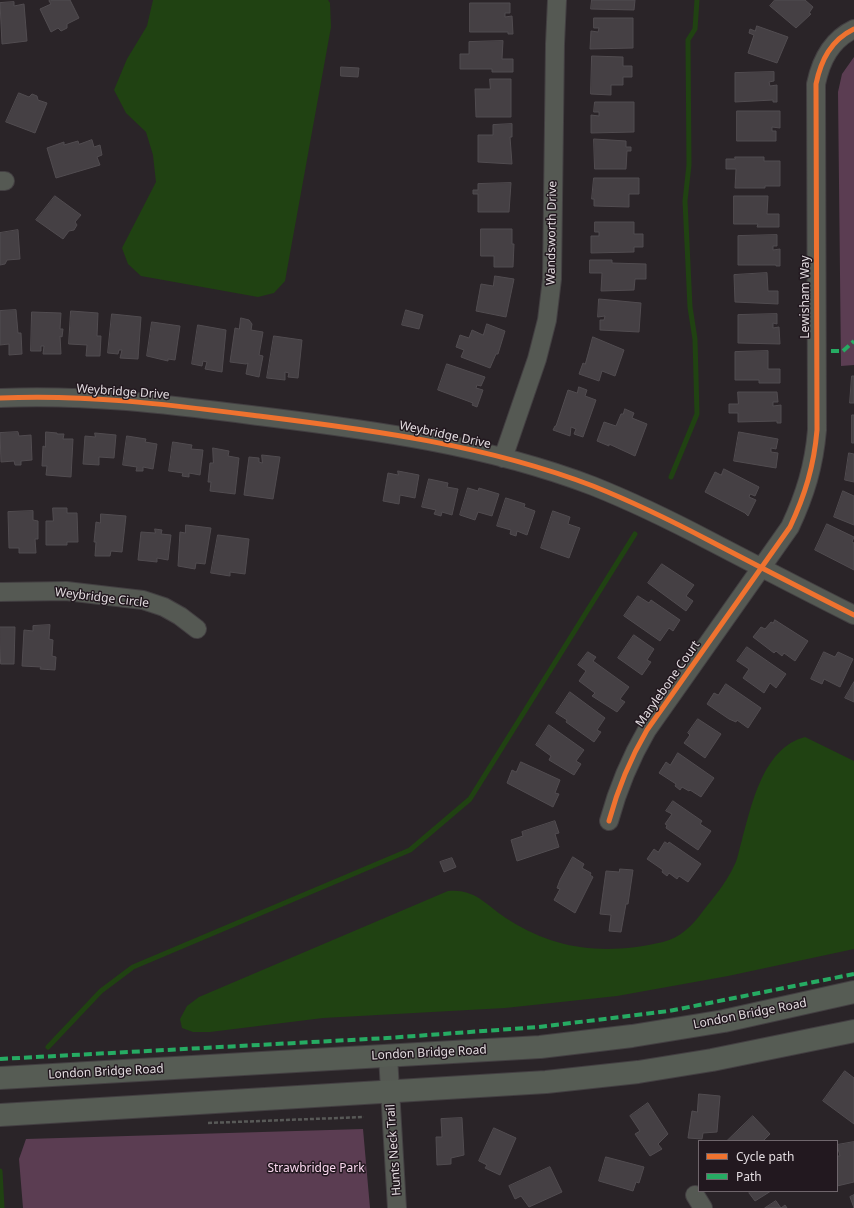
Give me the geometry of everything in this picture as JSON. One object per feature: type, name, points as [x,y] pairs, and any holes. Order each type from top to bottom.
[{"type":"main road","name":"London Bridge Road","points":[[0,1078],[540,1047],[632,1036],[724,1021],[854,992]]},
{"type":"main road","points":[[0,1115],[546,1082],[638,1072],[712,1060],[854,1031]]},
{"type":"street","name":"Wandsworth Drive","points":[[503,458],[537,359],[547,320],[552,279],[555,44],[557,0]]},
{"type":"street","name":"Lewisham Way","points":[[762,568],[790,527],[802,502],[811,475],[816,453],[816,84],[819,68],[826,53],[836,41],[854,29]]},
{"type":"street","name":"Weybridge Drive","points":[[0,398],[92,397],[185,407],[362,429],[427,440],[503,458],[592,486],[646,508],[854,615]]},
{"type":"street","name":"Marylebone Court","points":[[609,821],[618,789],[631,758],[647,730],[762,568]]},
{"type":"street","name":"Weybridge Circle","points":[[0,592],[66,591],[142,600],[164,607],[180,616],[197,629]]},
{"type":"street","name":"Hunts Neck Trail","points":[[388,1056],[397,1208]]},
{"type":"green space","points":[[854,57],[854,365],[841,366],[838,92],[842,74]]},
{"type":"green space","name":"Strawbridge Park","points":[[363,1129],[370,1208],[23,1208],[19,1159],[26,1139]]},
{"type":"shaded area","points":[[153,0],[328,0],[330,3],[331,27],[285,281],[274,293],[258,297],[141,276],[128,264],[122,248],[156,182],[153,155],[146,132],[126,113],[114,90],[127,59],[147,26]]},
{"type":"shaded area","points":[[805,737],[854,761],[854,949],[728,976],[617,996],[505,1008],[323,1018],[210,1032],[193,1032],[182,1028],[180,1019],[187,1006],[199,997],[448,891],[466,892],[474,895],[501,915],[527,930],[564,944],[583,948],[603,949],[642,946],[669,940],[686,930],[720,890],[737,860],[755,794],[769,765],[779,753],[791,743]]},
{"type":"building","points":[[70,0],[79,18],[67,24],[67,28],[61,31],[58,28],[51,32],[40,9],[51,4],[49,1]]},
{"type":"building","points":[[592,0],[635,0],[634,10],[591,9]]},
{"type":"building","points":[[775,0],[805,0],[813,7],[809,13],[811,14],[796,28],[770,6]]},
{"type":"building","points":[[14,2],[14,6],[24,4],[27,41],[2,44],[0,3]]},
{"type":"building","points":[[470,3],[510,3],[510,13],[505,13],[505,17],[512,16],[513,34],[508,34],[508,32],[470,32]]},
{"type":"building","points":[[594,18],[633,18],[633,48],[590,49],[591,31],[598,32],[599,28],[594,28]]},
{"type":"building","points":[[757,26],[788,37],[777,63],[748,53],[754,35],[749,33],[750,29],[755,31]]},
{"type":"building","points":[[503,41],[502,59],[513,59],[513,72],[492,72],[492,69],[460,69],[460,54],[469,54],[469,42]]},
{"type":"building","points":[[592,56],[623,57],[623,66],[632,66],[632,77],[623,77],[623,85],[611,85],[611,95],[591,94]]},
{"type":"building","points":[[341,67],[359,68],[358,77],[341,76]]},
{"type":"building","points":[[774,72],[774,81],[769,82],[770,86],[777,85],[777,102],[773,102],[773,100],[735,102],[735,73]]},
{"type":"building","points":[[490,79],[511,79],[511,117],[476,117],[475,89],[490,89]]},
{"type":"building","points":[[19,93],[29,97],[32,94],[37,96],[38,100],[47,103],[35,133],[6,122]]},
{"type":"building","points":[[595,102],[634,102],[634,132],[591,133],[591,115],[599,116],[599,112],[594,112]]},
{"type":"building","points":[[737,111],[780,111],[780,128],[772,127],[772,131],[776,131],[776,141],[737,141]]},
{"type":"building","points":[[512,124],[512,137],[510,137],[512,164],[478,162],[478,135],[493,135],[493,125]]},
{"type":"building","points":[[594,139],[626,141],[626,147],[631,147],[631,151],[627,151],[626,169],[595,169]]},
{"type":"building","points":[[92,140],[94,147],[100,145],[102,155],[97,157],[100,165],[56,178],[47,148],[64,142],[64,145],[78,141],[79,144]]},
{"type":"building","points":[[735,157],[764,157],[764,161],[780,161],[780,186],[765,186],[765,188],[735,188],[736,169],[726,169],[726,159],[735,159]]},
{"type":"building","points":[[594,178],[639,178],[639,194],[629,194],[629,207],[594,206],[594,199],[592,199]]},
{"type":"building","points":[[511,183],[509,212],[478,212],[478,194],[473,194],[473,190],[478,190],[478,184]]},
{"type":"building","points":[[55,196],[81,215],[75,222],[77,225],[74,230],[69,231],[63,239],[36,220]]},
{"type":"building","points":[[734,196],[768,196],[767,214],[779,214],[779,227],[757,227],[758,224],[734,224]]},
{"type":"building","points":[[595,222],[634,222],[634,234],[643,234],[643,247],[634,247],[634,252],[591,253],[591,236],[599,236],[599,232],[595,232]]},
{"type":"building","points":[[481,229],[512,229],[512,244],[514,244],[513,267],[494,267],[494,256],[481,256]]},
{"type":"building","points":[[18,230],[20,259],[7,260],[5,264],[0,265],[0,233]]},
{"type":"building","points":[[777,235],[777,246],[773,246],[773,250],[780,249],[780,266],[738,265],[738,236]]},
{"type":"building","points":[[590,260],[612,260],[612,263],[646,264],[646,279],[635,279],[634,290],[601,291],[602,273],[590,273]]},
{"type":"building","points":[[767,273],[768,291],[778,291],[778,304],[735,302],[734,275]]},
{"type":"building","points":[[495,276],[514,279],[506,317],[476,311],[481,284],[493,286]]},
{"type":"building","points":[[599,299],[641,303],[639,332],[600,330],[600,320],[604,320],[605,316],[598,317]]},
{"type":"building","points":[[16,310],[18,333],[21,333],[22,354],[9,355],[9,344],[0,345],[0,311]]},
{"type":"building","points":[[406,310],[423,315],[419,329],[402,325]]},
{"type":"building","points":[[71,311],[98,313],[97,336],[101,336],[100,356],[86,356],[87,345],[69,344]]},
{"type":"building","points":[[32,312],[61,313],[60,329],[63,329],[62,337],[60,336],[61,354],[43,354],[44,346],[41,346],[41,351],[31,351]]},
{"type":"building","points":[[112,314],[141,317],[138,359],[120,358],[122,350],[119,350],[118,354],[108,353]]},
{"type":"building","points":[[777,314],[777,324],[773,323],[773,328],[779,327],[780,344],[738,343],[738,315]]},
{"type":"building","points":[[241,318],[249,320],[252,324],[251,330],[263,332],[259,355],[263,356],[259,377],[246,374],[248,363],[230,362],[235,328],[239,329]]},
{"type":"building","points":[[152,322],[180,326],[175,360],[168,359],[168,361],[147,356]]},
{"type":"building","points":[[487,324],[505,331],[498,354],[496,354],[490,368],[461,357],[464,350],[456,347],[460,335],[469,338],[472,330],[483,335]]},
{"type":"building","points":[[198,325],[226,330],[222,372],[205,369],[207,362],[203,361],[202,366],[192,364]]},
{"type":"building","points":[[274,336],[302,340],[298,378],[288,377],[289,373],[285,372],[285,380],[267,378]]},
{"type":"building","points":[[593,337],[624,350],[615,376],[602,371],[599,381],[579,374],[583,363],[585,364]]},
{"type":"building","points":[[768,351],[768,369],[780,369],[780,383],[759,383],[759,380],[735,380],[735,352]]},
{"type":"building","points":[[447,364],[485,377],[481,386],[477,385],[476,388],[483,390],[477,407],[472,405],[473,403],[438,390]]},
{"type":"building","points":[[852,376],[854,376],[854,403],[850,403]]},
{"type":"building","points":[[579,387],[587,390],[585,396],[596,400],[583,437],[574,434],[576,429],[571,427],[570,436],[553,430],[556,426],[568,390],[577,393]]},
{"type":"building","points":[[738,392],[777,392],[778,402],[773,402],[773,406],[781,405],[781,423],[777,423],[777,421],[738,422],[738,413],[729,413],[729,404],[738,404]]},
{"type":"building","points":[[625,409],[634,413],[632,418],[647,424],[635,456],[609,444],[609,446],[597,441],[604,422],[616,426]]},
{"type":"building","points":[[852,415],[854,415],[854,443],[852,443]]},
{"type":"building","points":[[18,432],[19,436],[31,435],[32,460],[21,461],[21,465],[15,465],[14,461],[1,462],[0,433]]},
{"type":"building","points":[[46,432],[64,434],[63,439],[73,439],[71,477],[46,475],[47,466],[42,466],[43,446],[45,447]]},
{"type":"building","points":[[739,432],[778,439],[776,449],[771,448],[771,452],[778,453],[776,468],[734,461]]},
{"type":"building","points":[[95,433],[116,435],[114,458],[99,457],[99,465],[83,464],[85,436],[95,437]]},
{"type":"building","points":[[127,436],[146,439],[145,442],[157,444],[153,469],[143,467],[143,471],[136,471],[137,467],[123,465]]},
{"type":"building","points":[[173,442],[192,445],[191,449],[203,450],[200,475],[189,473],[189,477],[182,476],[183,473],[169,471]]},
{"type":"building","points":[[213,448],[229,451],[228,456],[239,458],[235,494],[210,491],[211,482],[208,482],[210,463],[213,463]]},
{"type":"building","points":[[849,453],[854,454],[854,482],[845,480]]},
{"type":"building","points":[[262,455],[280,457],[273,499],[244,495],[249,457],[259,458],[259,462],[262,463]]},
{"type":"building","points":[[724,469],[759,487],[755,496],[750,494],[749,497],[756,500],[748,516],[705,492],[715,472],[721,475]]},
{"type":"building","points":[[398,471],[419,475],[415,498],[400,495],[399,504],[383,501],[388,473],[398,475]]},
{"type":"building","points":[[429,479],[448,483],[447,487],[458,489],[452,515],[442,512],[441,516],[434,514],[436,510],[422,507]]},
{"type":"building","points":[[468,488],[478,491],[479,488],[499,494],[492,516],[478,512],[475,520],[460,515]]},
{"type":"building","points":[[843,491],[854,496],[854,525],[834,517]]},
{"type":"building","points":[[506,498],[525,504],[524,507],[535,511],[527,535],[517,531],[516,536],[510,534],[511,530],[497,526]]},
{"type":"building","points":[[53,508],[67,508],[67,513],[77,513],[78,542],[67,542],[67,545],[46,545],[46,521],[53,521]]},
{"type":"building","points":[[33,511],[33,520],[38,521],[38,539],[35,539],[36,553],[19,553],[19,548],[9,548],[8,512]]},
{"type":"building","points":[[553,511],[570,517],[568,524],[580,528],[569,558],[541,548]]},
{"type":"building","points":[[101,514],[126,516],[122,552],[111,551],[110,556],[95,556],[96,542],[94,542],[96,522],[100,523]]},
{"type":"building","points":[[827,524],[854,537],[852,542],[854,543],[854,570],[815,550]]},
{"type":"building","points":[[186,525],[211,528],[205,564],[196,563],[195,569],[178,566],[180,532],[185,533]]},
{"type":"building","points":[[155,529],[162,530],[161,534],[171,535],[168,560],[157,558],[157,562],[138,560],[141,532],[155,533]]},
{"type":"building","points":[[218,535],[249,539],[245,574],[230,572],[230,576],[211,573]]},
{"type":"building","points":[[662,564],[694,585],[686,596],[693,601],[686,611],[648,583]]},
{"type":"building","points":[[638,596],[649,603],[651,600],[680,620],[673,631],[669,628],[660,641],[624,616]]},
{"type":"building","points":[[775,620],[808,641],[795,661],[784,653],[782,656],[776,651],[774,653],[753,637],[761,627],[765,629]]},
{"type":"building","points":[[50,625],[49,639],[53,640],[52,656],[56,657],[55,670],[40,669],[41,667],[22,666],[24,630],[33,631],[33,626]]},
{"type":"building","points":[[0,627],[15,627],[14,664],[1,664]]},
{"type":"building","points":[[634,635],[654,649],[647,660],[651,662],[642,675],[618,658]]},
{"type":"building","points":[[747,647],[786,674],[776,688],[770,683],[764,693],[743,678],[749,669],[737,661]]},
{"type":"building","points":[[588,652],[596,657],[593,661],[629,687],[620,699],[625,702],[617,712],[592,696],[595,693],[579,681],[586,671],[578,665]]},
{"type":"building","points":[[824,652],[835,657],[838,652],[853,659],[840,687],[824,679],[822,684],[811,679]]},
{"type":"building","points":[[854,682],[854,702],[845,698]]},
{"type":"building","points":[[726,684],[761,708],[748,728],[737,720],[736,722],[729,719],[707,704],[714,693],[718,695]]},
{"type":"building","points":[[570,692],[605,718],[597,730],[601,732],[594,742],[556,713]]},
{"type":"building","points":[[698,719],[721,734],[705,758],[684,743],[690,735],[688,733]]},
{"type":"building","points":[[549,725],[584,750],[576,761],[581,764],[574,775],[549,760],[551,756],[536,745]]},
{"type":"building","points":[[678,753],[714,778],[701,797],[682,787],[680,790],[675,786],[676,784],[659,773],[666,762],[670,765]]},
{"type":"building","points":[[521,762],[560,780],[555,793],[559,794],[553,807],[507,783],[512,770],[516,772]]},
{"type":"building","points":[[673,801],[702,821],[700,824],[711,831],[698,850],[666,828],[667,825],[665,824],[672,814],[666,811]]},
{"type":"building","points":[[555,821],[559,833],[555,834],[559,847],[517,861],[511,840],[523,836],[522,832]]},
{"type":"building","points":[[665,842],[668,844],[669,842],[701,864],[688,882],[679,876],[677,879],[669,873],[667,876],[662,872],[663,870],[647,859],[654,849],[658,852]]},
{"type":"building","points":[[573,857],[584,864],[582,868],[591,873],[590,875],[593,877],[575,913],[554,900],[560,889],[557,888],[560,880]]},
{"type":"building","points":[[452,858],[456,867],[444,872],[440,862]]},
{"type":"building","points":[[620,869],[633,870],[628,904],[626,904],[621,932],[609,931],[611,915],[600,914],[606,871],[619,872]]},
{"type":"building","points":[[845,1071],[854,1078],[854,1124],[823,1101]]},
{"type":"building","points":[[699,1094],[720,1096],[717,1132],[703,1133],[702,1139],[688,1138],[692,1111],[697,1112]]},
{"type":"building","points":[[648,1103],[668,1134],[658,1144],[662,1149],[650,1156],[635,1134],[640,1131],[630,1116]]},
{"type":"building","points":[[753,1116],[770,1134],[764,1140],[728,1140]]},
{"type":"building","points":[[462,1118],[464,1155],[451,1158],[451,1164],[437,1165],[436,1137],[442,1137],[441,1119]]},
{"type":"building","points":[[494,1128],[516,1138],[500,1175],[485,1168],[487,1165],[479,1161]]},
{"type":"building","points":[[854,1142],[854,1182],[838,1186],[838,1156],[840,1156],[838,1145]]},
{"type":"building","points":[[606,1157],[644,1167],[639,1183],[636,1182],[633,1191],[599,1181]]},
{"type":"building","points":[[550,1167],[562,1192],[529,1207],[521,1196],[515,1199],[509,1186]]},
{"type":"building","points":[[750,1192],[769,1192],[755,1201],[749,1193]]},
{"type":"building","points":[[854,1195],[854,1208],[850,1197]]},
{"type":"building","points":[[776,1201],[781,1208],[765,1208]]},
{"type":"waterway","points":[[671,477],[697,414],[695,339],[690,307],[685,201],[689,165],[688,40],[695,29],[697,0]]},
{"type":"waterway","points":[[48,1047],[101,991],[133,967],[410,850],[470,799],[635,534]]},
{"type":"waterway","points":[[0,1171],[2,1208]]},
{"type":"marked path","points":[[831,351],[843,351],[854,341]]},
{"type":"marked path","points":[[0,1059],[387,1038],[539,1027],[669,1011],[854,974]]},
{"type":"cycle path","points":[[609,821],[625,774],[647,730],[790,527],[808,480],[814,456],[817,430],[816,84],[818,75],[828,52],[839,39],[854,29]]},
{"type":"cycle path","points":[[0,398],[33,397],[98,399],[194,408],[386,433],[512,460],[593,486],[638,505],[854,615]]}]
